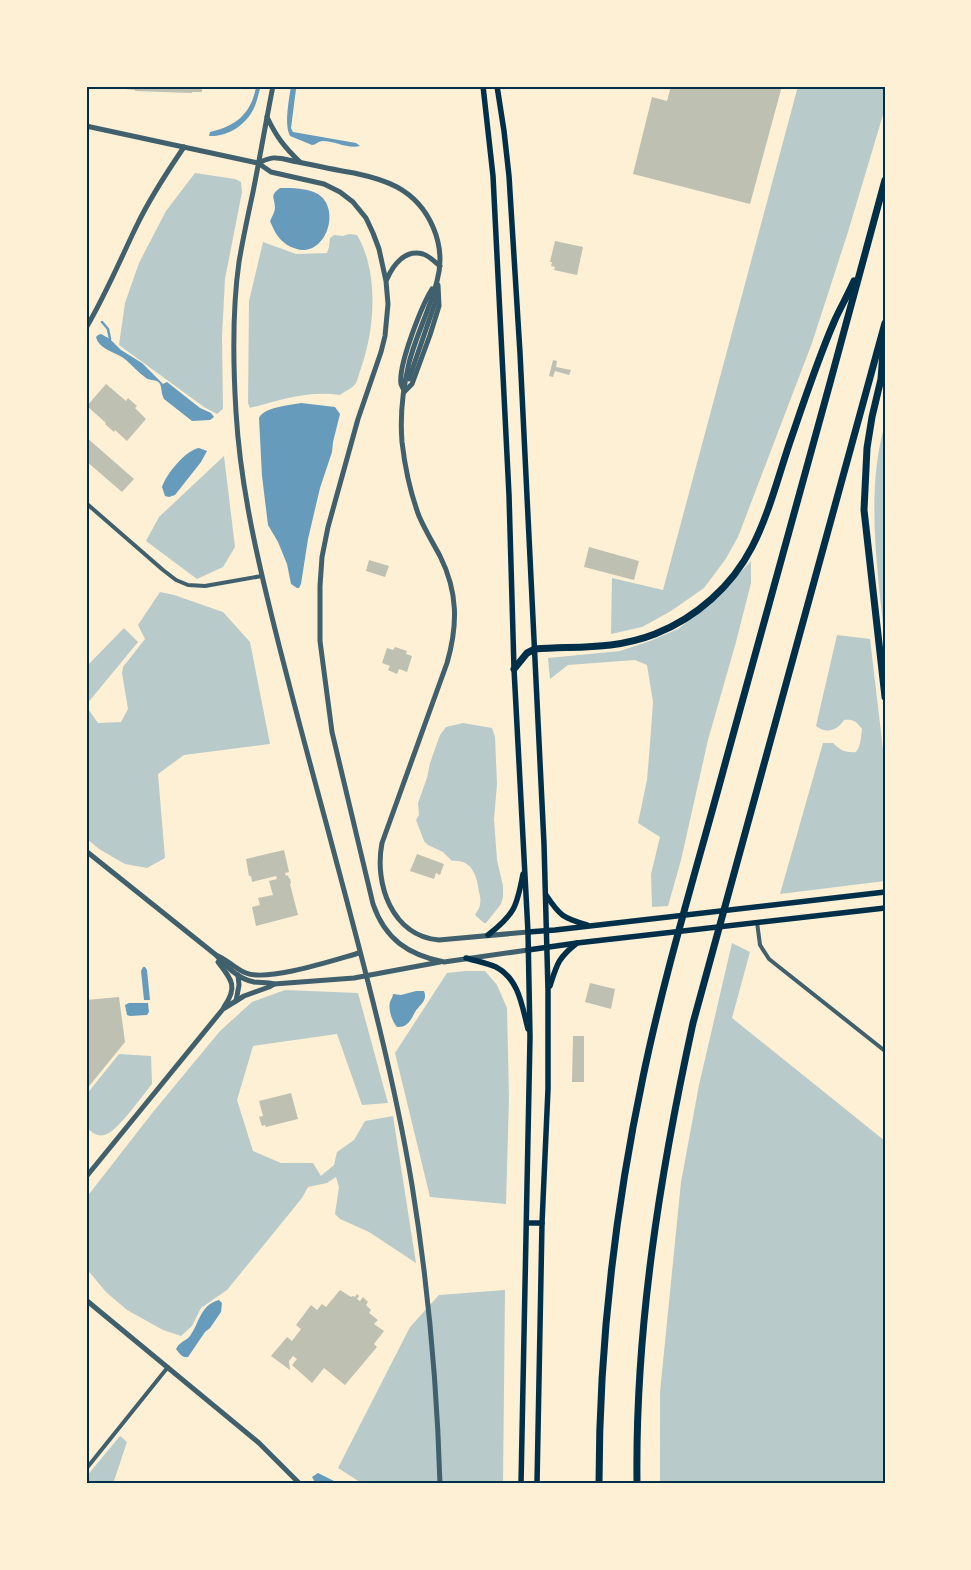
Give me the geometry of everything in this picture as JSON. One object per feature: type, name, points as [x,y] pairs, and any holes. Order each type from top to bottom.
[{"type":"highway","points":[[598,1484],[606,1333],[612,1269],[643,1076],[675,946],[885,180]]},
{"type":"highway","points":[[514,669],[527,653],[535,649],[601,647],[643,638],[667,628],[690,615],[709,601],[724,586],[746,558],[761,528],[792,435],[834,322],[862,265]]},
{"type":"highway","points":[[637,1484],[642,1342],[648,1278],[668,1146],[693,1023],[885,324]]},
{"type":"highway","points":[[885,331],[881,379],[872,417],[866,456],[864,510],[885,697]]},
{"type":"main road","points":[[483,86],[493,176],[509,504],[514,669],[528,932],[530,1037],[521,1484]]},
{"type":"main road","points":[[497,86],[510,176],[544,834],[548,990],[548,1089],[542,1223],[537,1484]]},
{"type":"main road","points":[[488,935],[503,923],[514,910],[518,901],[525,864]]},
{"type":"main road","points":[[528,932],[885,892]]},
{"type":"main road","points":[[545,894],[561,915],[570,920],[592,926]]},
{"type":"main road","points":[[528,950],[577,942],[885,908]]},
{"type":"main road","points":[[548,990],[558,960],[577,942]]},
{"type":"main road","points":[[466,958],[497,968],[511,979],[519,997],[530,1037]]},
{"type":"main road","points":[[526,1223],[542,1223]]},
{"type":"street","points":[[273,86],[239,263],[236,302],[235,372],[240,460],[250,522],[286,677],[360,953],[397,1108],[422,1252],[430,1316],[436,1381],[440,1484]]},
{"type":"street","points":[[267,117],[283,146],[300,162]]},
{"type":"street","points":[[86,126],[258,163],[271,172],[324,184],[340,192],[353,202],[366,218],[373,233],[379,249],[386,280],[388,304],[385,336],[358,419],[328,527],[322,557],[320,641],[332,732],[377,915],[384,929],[400,945],[422,956],[444,962]]},
{"type":"street","points":[[86,328],[106,292],[152,196],[184,147]]},
{"type":"street","points":[[258,163],[274,157],[367,176],[396,186],[405,192],[425,212],[437,236],[440,266],[437,281],[409,364],[403,406],[402,440],[407,478],[419,515],[449,577],[454,600],[455,621],[453,642],[447,663],[382,843],[380,868],[386,898],[391,907],[402,924],[418,936],[429,940],[439,940],[528,932]]},
{"type":"street","points":[[386,280],[399,261],[413,253],[425,255],[440,266]]},
{"type":"street","points":[[405,392],[412,384],[439,306],[437,281]]},
{"type":"street","points":[[86,503],[162,570],[176,580],[188,585],[205,586],[262,576]]},
{"type":"street","points":[[86,851],[216,955],[238,976],[252,982],[274,984],[366,977],[466,958],[528,950]]},
{"type":"street","points":[[757,922],[760,945],[769,959],[885,1051]]},
{"type":"street","points":[[216,955],[224,958],[245,973],[256,976],[291,971],[360,953]]},
{"type":"street","points":[[86,1177],[231,999],[232,986],[230,978],[218,962],[216,955]]},
{"type":"street","points":[[234,966],[238,976],[236,1001]]},
{"type":"street","points":[[223,1009],[244,996],[274,984]]},
{"type":"street","points":[[86,1300],[259,1443],[300,1484]]},
{"type":"street","points":[[86,1468],[168,1367]]},
{"type":"shaded area","points":[[798,86],[885,86],[885,108],[812,343],[738,537],[725,560],[704,588],[671,611],[642,627],[611,634],[612,578],[663,590]]},
{"type":"shaded area","points":[[195,173],[235,179],[241,182],[242,192],[225,279],[222,336],[223,409],[217,414],[204,407],[119,345],[125,303],[139,263],[166,211]]},
{"type":"shaded area","points":[[349,234],[357,235],[369,266],[372,283],[372,319],[366,353],[356,383],[340,395],[306,395],[250,408],[248,403],[249,301],[263,242],[296,254],[327,253],[330,238],[334,235],[343,236]]},
{"type":"shaded area","points":[[885,424],[885,643],[874,505],[879,450]]},
{"type":"shaded area","points":[[224,456],[235,547],[223,567],[197,579],[146,541],[159,517]]},
{"type":"shaded area","points":[[751,561],[751,583],[708,740],[681,860],[668,906],[652,907],[651,874],[660,837],[638,823],[647,780],[653,702],[647,665],[635,660],[568,665],[550,679],[548,658],[620,651],[678,629],[714,601]]},
{"type":"shaded area","points":[[160,592],[223,612],[250,642],[270,744],[184,755],[158,774],[165,858],[147,868],[125,864],[99,849],[86,838],[86,706],[98,723],[121,722],[128,709],[122,673],[123,667],[145,639],[138,625]]},
{"type":"shaded area","points":[[124,628],[138,642],[86,705],[86,667]]},
{"type":"shaded area","points":[[837,635],[870,639],[885,766],[885,881],[780,894],[823,743],[833,743],[843,751],[849,752],[856,752],[860,744],[862,729],[854,721],[844,720],[835,729],[827,731],[816,726]]},
{"type":"shaded area","points":[[463,723],[492,728],[495,737],[497,784],[494,819],[497,860],[503,886],[503,897],[501,904],[486,923],[475,915],[480,907],[480,900],[477,880],[472,870],[464,863],[452,861],[443,852],[428,845],[424,841],[416,820],[419,815],[418,803],[440,735],[446,727]]},
{"type":"shaded area","points":[[732,943],[750,952],[732,1018],[885,1141],[885,1484],[660,1484],[660,1392],[681,1182],[699,1085]]},
{"type":"shaded area","points":[[485,971],[497,985],[507,1008],[509,1098],[506,1204],[430,1197],[395,1053],[447,973]]},
{"type":"shaded area","points":[[285,990],[358,993],[388,1103],[362,1105],[337,1034],[253,1046],[237,1100],[253,1151],[281,1163],[313,1163],[321,1176],[334,1165],[337,1152],[354,1140],[365,1121],[393,1116],[416,1263],[369,1232],[340,1219],[335,1214],[339,1187],[336,1177],[327,1183],[308,1187],[302,1198],[227,1290],[201,1308],[192,1326],[181,1336],[163,1330],[127,1310],[106,1292],[86,1268],[86,1198],[153,1112],[220,1031],[252,1002]]},
{"type":"shaded area","points":[[119,1054],[151,1056],[152,1084],[118,1126],[107,1134],[98,1135],[90,1131],[86,1126],[86,1095]]},
{"type":"shaded area","points":[[505,1290],[503,1484],[363,1484],[338,1468],[410,1327],[439,1295]]},
{"type":"shaded area","points":[[120,1436],[127,1442],[113,1484],[86,1484],[86,1477]]},
{"type":"water","points":[[291,86],[295,86],[296,89],[291,128],[293,132],[356,143],[360,146],[355,147],[323,141],[312,145],[290,136],[287,119]]},
{"type":"water","points":[[256,87],[260,89],[257,101],[246,120],[236,129],[216,136],[209,136],[210,132],[235,122],[246,112]]},
{"type":"water","points":[[280,188],[309,191],[318,194],[325,200],[329,218],[328,228],[319,244],[302,250],[287,245],[280,239],[270,221],[275,209],[273,197]]},
{"type":"water","points":[[101,334],[110,339],[121,350],[142,363],[163,384],[167,382],[214,417],[210,420],[192,421],[164,399],[159,382],[146,378],[122,357],[101,345],[96,337]]},
{"type":"water","points":[[301,403],[335,407],[340,414],[332,452],[320,488],[308,539],[301,584],[297,588],[291,584],[287,564],[278,542],[268,525],[262,476],[259,418],[266,411]]},
{"type":"water","points":[[199,448],[207,451],[201,462],[175,495],[165,496],[162,487],[172,469],[188,453]]},
{"type":"water","points":[[143,967],[147,970],[150,1000],[144,1000],[141,971]]},
{"type":"water","points":[[424,991],[424,1000],[408,1023],[397,1027],[392,1019],[390,1008],[393,994],[401,995]]},
{"type":"water","points":[[129,1003],[148,1003],[149,1012],[147,1015],[127,1015],[125,1005]]},
{"type":"water","points":[[219,1300],[222,1303],[221,1312],[210,1328],[205,1332],[188,1357],[180,1354],[176,1349],[177,1347],[190,1336],[204,1310],[213,1302]]},
{"type":"water","points":[[318,1473],[340,1484],[316,1484],[312,1477]]},
{"type":"building","points":[[125,86],[202,86],[202,92],[135,91],[125,89]]},
{"type":"building","points":[[671,86],[782,86],[750,204],[633,174],[652,97],[667,101]]},
{"type":"building","points":[[555,241],[583,247],[577,275],[554,270],[555,267],[551,266],[552,262],[550,262]]},
{"type":"building","points":[[553,360],[557,361],[556,367],[571,370],[569,375],[555,371],[553,377],[549,376]]},
{"type":"building","points":[[106,384],[126,401],[128,398],[137,406],[135,408],[146,419],[127,441],[115,430],[114,432],[87,406]]},
{"type":"building","points":[[86,437],[134,479],[122,492],[86,461]]},
{"type":"building","points":[[589,547],[639,561],[634,580],[584,567]]},
{"type":"building","points":[[369,560],[389,566],[385,577],[366,571]]},
{"type":"building","points":[[395,647],[407,651],[406,654],[412,656],[407,672],[399,669],[397,674],[388,670],[390,666],[382,663],[387,648],[393,650]]},
{"type":"building","points":[[284,850],[289,872],[285,873],[290,878],[298,915],[256,926],[252,907],[260,905],[258,898],[273,895],[269,881],[277,879],[276,876],[252,882],[246,859]]},
{"type":"building","points":[[417,854],[444,864],[440,875],[436,873],[434,879],[410,871]]},
{"type":"building","points":[[590,983],[615,989],[611,1009],[585,1002]]},
{"type":"building","points":[[119,997],[125,1042],[86,1090],[86,1000]]},
{"type":"building","points":[[573,1036],[584,1036],[584,1082],[572,1082]]},
{"type":"building","points":[[291,1093],[298,1119],[266,1127],[265,1125],[262,1126],[259,1117],[263,1116],[259,1101]]},
{"type":"building","points":[[340,1290],[351,1297],[355,1297],[357,1294],[359,1296],[357,1299],[360,1301],[363,1297],[368,1302],[366,1305],[371,1310],[369,1313],[378,1320],[374,1324],[384,1331],[374,1344],[377,1347],[345,1385],[324,1368],[312,1383],[292,1365],[297,1359],[293,1356],[289,1361],[290,1370],[271,1356],[287,1337],[292,1341],[301,1329],[296,1325],[311,1305],[317,1310],[322,1304],[326,1307]]},
{"type":"waterway","points":[[102,322],[108,329],[110,339]]}]
